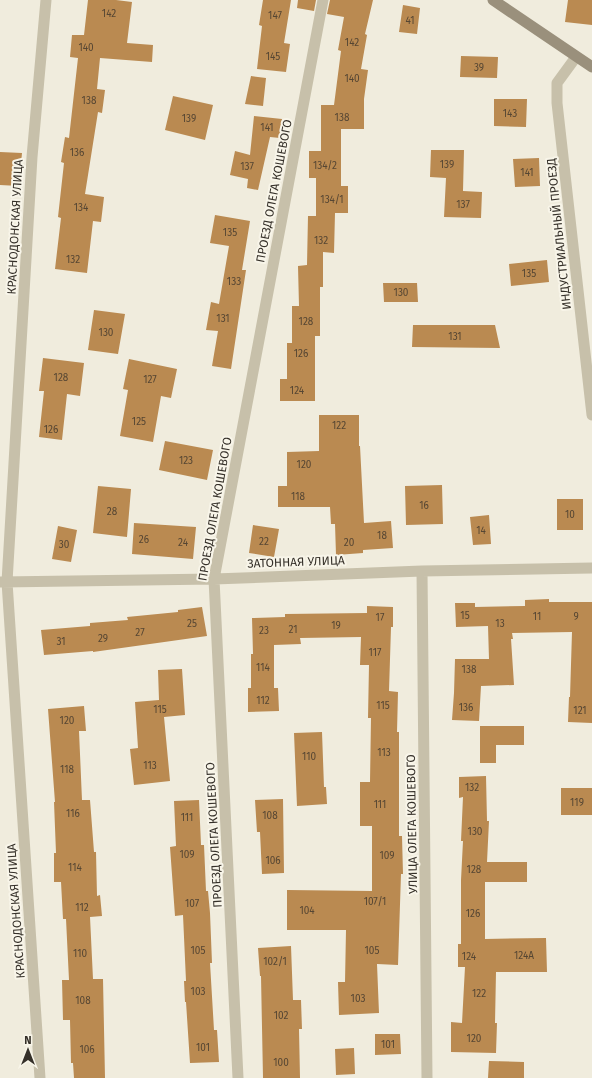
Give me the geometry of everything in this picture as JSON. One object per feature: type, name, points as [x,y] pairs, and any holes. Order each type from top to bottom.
[{"type":"main road","points":[[493,0],[592,68]]},
{"type":"street","name":"КРАСНОДОНСКАЯ УЛИЦА","points":[[40,1078],[4,582],[32,157],[46,0]]},
{"type":"street","name":"ПРОЕЗД ОЛЕГА КОШЕВОГО","points":[[238,1078],[214,579],[323,0]]},
{"type":"street","name":"ИНДУСТРИАЛЬНЫЙ ПРОЕЗД","points":[[576,57],[557,83],[557,103],[592,415]]},
{"type":"street","name":"ЗАТОННАЯ УЛИЦА","points":[[4,582],[214,579],[422,571],[592,568]]},
{"type":"street","name":"УЛИЦА ОЛЕГА КОШЕВОГО","points":[[422,571],[427,1078]]},
{"type":"building","points":[[88,0],[116,0],[132,2],[127,43],[153,45],[152,62],[100,58],[97,89],[105,90],[102,113],[98,112],[85,194],[104,197],[101,222],[93,221],[87,273],[55,269],[61,218],[58,217],[64,163],[61,162],[65,137],[69,138],[78,58],[70,57],[72,35],[84,35]]},
{"type":"building","points":[[263,0],[291,0],[284,43],[290,44],[286,72],[257,69],[262,26],[259,25]]},
{"type":"building","points":[[298,0],[316,0],[314,11],[297,8]]},
{"type":"building","points":[[330,0],[373,0],[365,34],[367,35],[361,69],[368,70],[364,99],[364,129],[341,129],[341,186],[348,186],[348,213],[335,213],[334,253],[323,252],[323,287],[320,287],[320,336],[315,336],[315,401],[280,401],[280,379],[287,379],[287,343],[292,343],[292,306],[299,306],[298,266],[307,265],[308,216],[316,216],[316,178],[309,178],[309,151],[321,151],[321,105],[334,105],[341,51],[338,50],[344,17],[327,14]]},
{"type":"building","points":[[568,0],[592,0],[592,25],[565,22]]},
{"type":"building","points":[[403,5],[420,8],[417,34],[399,32]]},
{"type":"building","points":[[461,56],[498,57],[497,78],[460,77]]},
{"type":"building","points":[[251,76],[266,78],[263,106],[245,104]]},
{"type":"building","points":[[173,96],[213,105],[205,140],[165,130]]},
{"type":"building","points":[[494,99],[527,99],[526,127],[494,126]]},
{"type":"building","points":[[254,116],[282,119],[280,138],[270,137],[258,190],[247,188],[248,179],[230,175],[235,151],[250,155]]},
{"type":"building","points":[[431,150],[464,150],[463,191],[482,192],[481,218],[444,217],[446,178],[430,177]]},
{"type":"building","points":[[0,152],[22,153],[19,186],[0,185]]},
{"type":"building","points":[[539,158],[540,186],[515,187],[513,159]]},
{"type":"building","points":[[215,215],[250,221],[242,270],[246,270],[231,369],[212,366],[218,331],[206,330],[211,302],[219,304],[229,246],[210,243]]},
{"type":"building","points":[[547,260],[549,282],[511,286],[509,264]]},
{"type":"building","points":[[383,283],[417,283],[418,302],[384,302]]},
{"type":"building","points":[[94,310],[125,314],[118,354],[88,350]]},
{"type":"building","points":[[413,325],[495,325],[500,348],[412,347]]},
{"type":"building","points":[[43,358],[84,363],[80,396],[67,394],[62,440],[39,437],[44,391],[39,391]]},
{"type":"building","points":[[129,359],[177,369],[171,398],[161,396],[153,442],[120,436],[128,390],[123,389]]},
{"type":"building","points":[[319,415],[359,415],[359,446],[364,523],[391,521],[393,548],[363,550],[363,553],[336,555],[335,524],[331,524],[330,507],[278,507],[278,486],[287,486],[287,452],[319,451]]},
{"type":"building","points":[[165,441],[213,450],[207,480],[159,470]]},
{"type":"building","points":[[442,485],[443,524],[406,525],[405,486]]},
{"type":"building","points":[[98,486],[131,489],[127,537],[93,533]]},
{"type":"building","points":[[557,499],[583,499],[583,530],[557,530]]},
{"type":"building","points":[[489,515],[491,544],[473,545],[470,517]]},
{"type":"building","points":[[134,523],[196,527],[193,559],[132,554]]},
{"type":"building","points":[[253,525],[279,529],[274,557],[249,553]]},
{"type":"building","points":[[58,526],[77,530],[71,562],[52,559]]},
{"type":"building","points":[[549,599],[549,602],[592,602],[592,723],[568,722],[572,632],[512,633],[513,639],[511,639],[514,685],[481,686],[479,721],[452,720],[455,659],[489,659],[488,626],[456,627],[455,603],[475,603],[475,607],[525,606],[525,600]]},
{"type":"building","points":[[367,606],[393,607],[389,691],[398,692],[397,732],[399,732],[399,836],[402,836],[403,874],[401,874],[398,965],[377,964],[379,1013],[339,1015],[338,982],[345,982],[346,930],[287,930],[287,890],[372,891],[372,826],[360,826],[360,782],[370,782],[371,718],[368,718],[369,665],[360,665],[361,637],[300,638],[301,644],[274,645],[274,688],[278,688],[279,711],[248,712],[248,688],[251,688],[251,654],[253,654],[252,618],[285,617],[285,614],[367,613]]},
{"type":"building","points":[[202,607],[207,636],[93,652],[44,655],[41,630],[90,626],[90,623],[128,620],[127,617],[178,612],[178,610]]},
{"type":"building","points":[[182,669],[185,715],[164,717],[170,781],[134,785],[130,749],[138,748],[135,702],[159,700],[158,670]]},
{"type":"building","points":[[84,706],[86,731],[79,731],[82,800],[90,800],[94,852],[96,852],[97,896],[100,895],[102,916],[90,917],[93,979],[103,979],[105,1078],[74,1078],[73,1063],[71,1063],[70,1020],[63,1020],[62,980],[69,980],[66,919],[63,919],[61,882],[54,882],[54,853],[56,853],[55,802],[48,709]]},
{"type":"building","points":[[480,726],[524,726],[524,745],[496,745],[496,763],[480,763]]},
{"type":"building","points":[[322,732],[324,787],[326,787],[327,804],[297,806],[294,733]]},
{"type":"building","points":[[486,776],[487,821],[489,821],[487,862],[527,862],[527,882],[485,882],[485,939],[546,938],[547,972],[496,972],[496,1053],[451,1052],[451,1022],[462,1023],[465,967],[458,967],[458,944],[461,944],[461,880],[463,841],[461,841],[463,797],[459,798],[459,777]]},
{"type":"building","points":[[561,788],[592,788],[592,815],[561,815]]},
{"type":"building","points":[[283,799],[284,873],[262,874],[260,832],[257,832],[255,800]]},
{"type":"building","points":[[199,800],[201,845],[204,845],[206,891],[208,891],[210,913],[212,963],[210,963],[214,1030],[217,1030],[219,1062],[190,1063],[184,981],[186,981],[183,915],[175,916],[170,847],[176,846],[174,801]]},
{"type":"building","points":[[291,946],[293,1000],[301,1000],[302,1029],[299,1029],[300,1078],[263,1078],[261,976],[258,948]]},
{"type":"building","points":[[375,1034],[400,1034],[401,1054],[375,1055]]},
{"type":"building","points":[[354,1048],[355,1074],[336,1075],[335,1049]]},
{"type":"building","points":[[489,1061],[524,1062],[524,1078],[488,1078]]}]
